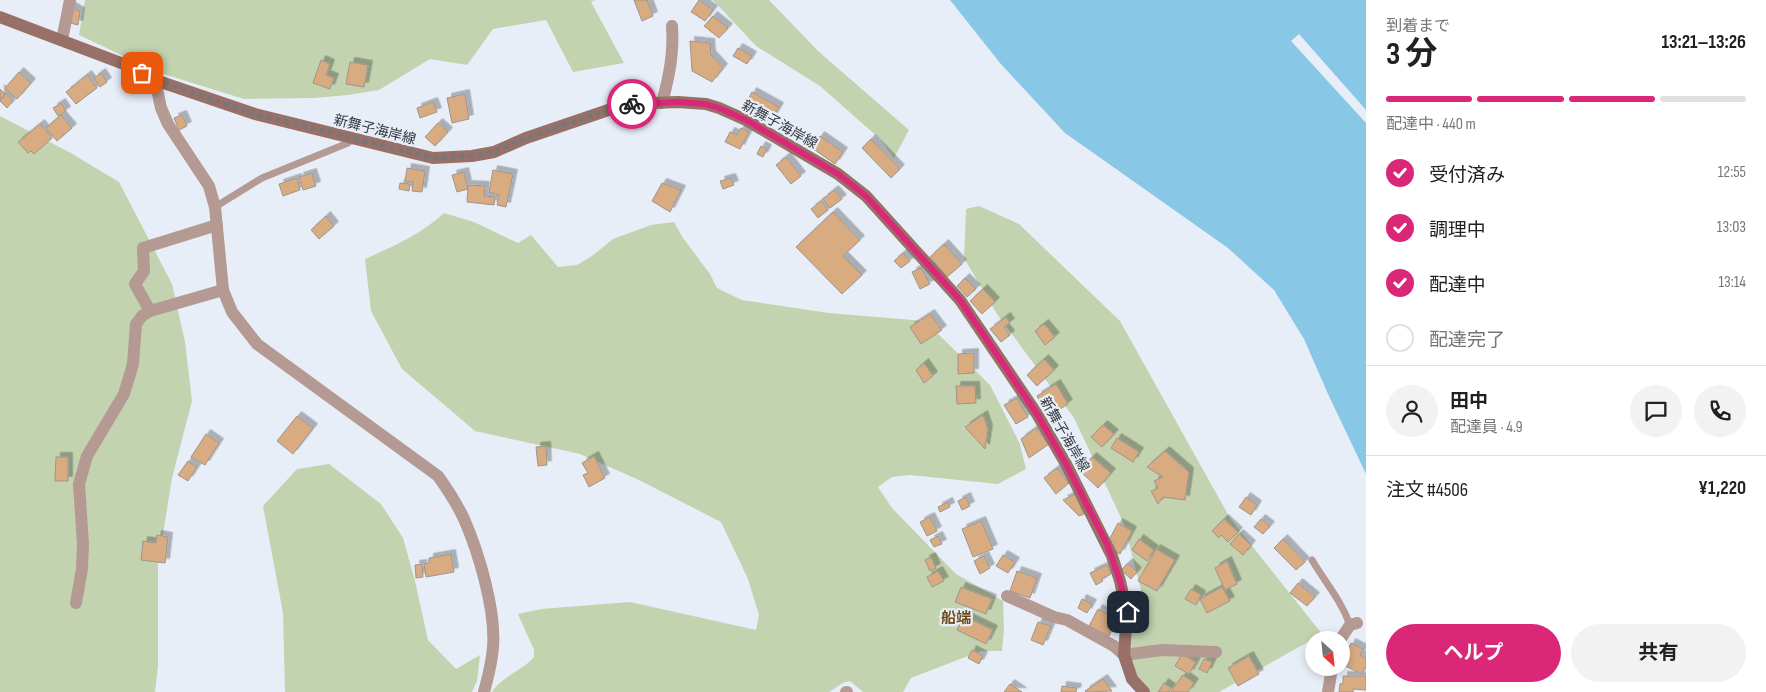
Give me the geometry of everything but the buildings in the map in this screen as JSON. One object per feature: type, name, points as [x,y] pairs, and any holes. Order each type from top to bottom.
[{"type":"main road","name":"新舞子海岸線","points":[[0,17],[129,66],[155,80],[255,114],[433,158],[472,156],[494,152],[526,138],[626,104],[678,102],[706,104],[746,120],[838,174],[866,196],[960,300],[1037,414],[1066,464],[1107,544],[1120,581],[1128,612],[1124,655],[1132,679],[1144,692]]},
{"type":"street","points":[[62,40],[70,0]]},
{"type":"street","points":[[662,102],[670,76],[673,44],[672,26]]},
{"type":"street","points":[[155,80],[161,108],[168,124],[209,186],[215,207],[223,290],[232,312],[257,344],[438,476],[451,495],[464,520],[475,550],[491,614],[493,644],[491,668],[484,692]]},
{"type":"street","points":[[150,311],[135,284],[144,271],[143,248],[217,225]]},
{"type":"street","points":[[76,603],[82,569],[83,544],[79,484],[87,456],[124,394],[133,364],[136,324],[142,316],[150,311],[223,290]]},
{"type":"street","points":[[1007,596],[1054,617],[1067,620],[1114,646],[1124,655],[1162,650],[1216,652]]},
{"type":"street","points":[[1347,631],[1353,624]]},
{"type":"street","points":[[1328,692],[1331,676]]},
{"type":"lane","points":[[215,207],[262,178],[348,144],[353,138]]},
{"type":"lane","points":[[1312,560],[1353,624]]},
{"type":"green space","points":[[85,0],[595,0],[591,2],[624,63],[573,72],[546,20],[493,29],[467,65],[430,59],[379,90],[314,98],[244,99],[157,72],[79,35]]},
{"type":"green space","points":[[713,0],[769,0],[818,51],[909,130],[894,158],[880,139],[820,86],[756,46]]},
{"type":"green space","points":[[0,116],[69,152],[119,182],[172,284],[185,342],[192,401],[172,478],[158,565],[158,666],[155,692],[0,692]]},
{"type":"green space","points":[[979,206],[1019,224],[1120,321],[1230,518],[1320,631],[1305,631],[1305,644],[1219,692],[1148,692],[1143,689],[1126,656],[1141,590],[1124,524],[1074,418],[997,314],[964,258],[966,209]]},
{"type":"green space","points":[[444,213],[474,222],[518,243],[531,235],[558,267],[577,265],[613,239],[651,225],[674,222],[683,238],[710,274],[717,288],[742,300],[829,313],[925,321],[990,385],[1020,444],[1026,469],[998,484],[910,475],[892,477],[878,487],[892,508],[956,574],[1003,601],[1004,629],[1002,651],[981,651],[911,678],[903,692],[863,692],[850,681],[829,692],[492,692],[501,682],[534,657],[534,650],[518,614],[541,609],[630,602],[756,630],[759,615],[748,579],[721,522],[639,480],[580,454],[475,431],[402,369],[371,311],[365,259],[416,234]]},
{"type":"green space","points":[[329,464],[381,504],[403,538],[428,640],[456,669],[480,655],[477,681],[472,692],[285,692],[283,613],[263,506],[297,469]]},
{"type":"water","points":[[950,0],[1366,0],[1366,474],[1304,339],[1274,290],[1228,248],[1065,133],[1000,63]]},
{"type":"pier","points":[[1299,34],[1366,110],[1366,123],[1291,41]]},
{"type":"way so far","points":[[142,73],[155,80],[255,114],[433,158],[472,156],[494,152],[526,138],[626,104],[632,104]]},
{"type":"district","name":"船端","points":[[956,618]]},
{"type":"route","points":[[632,104],[678,102],[706,104],[719,108],[746,120],[838,174],[866,196],[960,300],[1037,414],[1066,464],[1107,544],[1120,581],[1128,612]]}]
